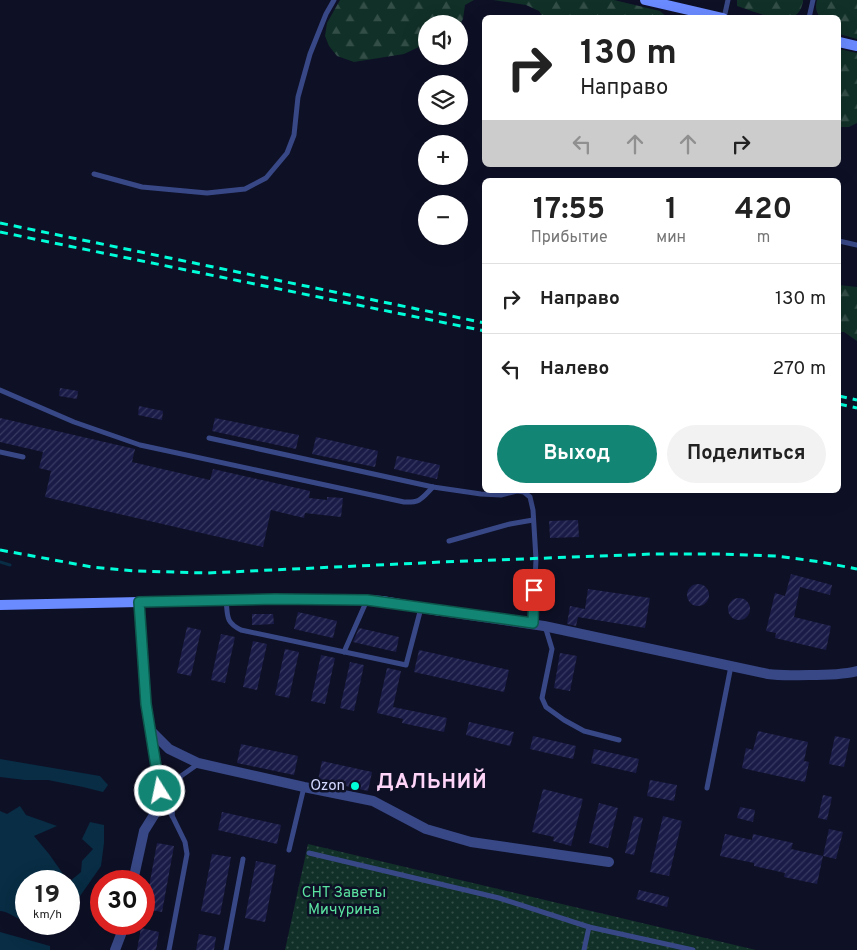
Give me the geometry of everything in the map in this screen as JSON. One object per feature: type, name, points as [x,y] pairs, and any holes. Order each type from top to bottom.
[{"type":"street","points":[[645,0],[711,15]]},
{"type":"street","points":[[841,42],[857,46]]},
{"type":"street","points":[[0,605],[275,599],[382,601],[533,623],[768,674],[782,676],[828,676],[857,671]]},
{"type":"street","points":[[135,870],[144,831],[154,815],[159,802],[160,791],[146,704],[139,602]]},
{"type":"street","points":[[150,730],[169,749],[198,763],[373,801],[426,829],[471,842],[609,862]]},
{"type":"street","points":[[115,950],[120,935]]},
{"type":"lane","points":[[94,174],[142,187],[206,193],[245,188],[266,178],[287,153],[294,135],[298,97],[310,54],[326,14],[334,0]]},
{"type":"lane","points":[[725,15],[728,0]]},
{"type":"lane","points":[[810,15],[813,0]]},
{"type":"lane","points":[[841,241],[857,245]]},
{"type":"lane","points":[[0,390],[74,422],[140,445],[404,502],[413,503],[419,501],[433,487]]},
{"type":"lane","points":[[209,438],[433,487],[481,494],[501,495],[512,493]]},
{"type":"lane","points":[[0,452],[23,457]]},
{"type":"lane","points":[[526,493],[530,496],[532,505],[536,559],[533,623]]},
{"type":"lane","points":[[449,541],[510,524],[533,520]]},
{"type":"lane","points":[[226,600],[228,618],[231,625],[240,630],[406,665],[421,608]]},
{"type":"lane","points":[[344,652],[367,600]]},
{"type":"lane","points":[[544,626],[552,650],[542,698],[546,707],[584,731],[619,740]]},
{"type":"lane","points":[[707,788],[732,666]]},
{"type":"lane","points":[[172,816],[174,795],[181,776],[198,763]]},
{"type":"lane","points":[[289,850],[304,787]]},
{"type":"lane","points":[[160,791],[185,842],[187,854],[170,950]]},
{"type":"lane","points":[[309,854],[499,898],[589,927],[693,950]]},
{"type":"lane","points":[[226,950],[243,859]]},
{"type":"lane","points":[[584,950],[589,927]]},
{"type":"green space","points":[[340,0],[474,0],[465,5],[464,15],[418,15],[418,47],[404,54],[354,62],[337,56],[329,46],[325,36],[327,23]]},
{"type":"green space","points":[[493,0],[614,0],[660,11],[665,15],[542,15],[539,11],[526,5]]},
{"type":"green space","points":[[737,0],[803,0],[801,9],[796,15],[765,15],[737,6]]},
{"type":"green space","points":[[817,0],[857,0],[857,39],[841,35],[841,15],[819,15],[816,5]]},
{"type":"green space","points":[[841,49],[857,53],[857,123],[849,127],[841,127]]},
{"type":"green space","points":[[841,285],[857,287],[857,341],[841,332]]},
{"type":"green space","name":"СНТ Заветы Мичурина","points":[[308,844],[756,950],[285,950]]},
{"type":"water","points":[[0,759],[100,776],[108,785],[103,792],[48,780],[0,777]]},
{"type":"water","points":[[20,806],[26,815],[57,826],[34,836],[60,870],[15,870],[15,917],[7,912],[0,911],[0,811],[7,814]]},
{"type":"water","points":[[90,822],[104,825],[101,866],[98,870],[90,870],[90,882],[80,896],[82,861],[93,849],[82,839]]},
{"type":"water","points":[[0,932],[50,946],[50,950],[0,950]]},
{"type":"building","points":[[60,388],[78,391],[77,399],[59,396]]},
{"type":"building","points":[[139,406],[163,411],[162,420],[138,415]]},
{"type":"building","points":[[0,418],[135,449],[132,462],[210,480],[213,469],[310,491],[309,498],[327,500],[327,497],[343,498],[341,517],[305,513],[304,518],[271,510],[263,547],[45,497],[51,471],[39,468],[43,452],[0,442]]},
{"type":"building","points":[[215,418],[299,435],[296,449],[212,431]]},
{"type":"building","points":[[316,437],[378,451],[375,467],[312,454]]},
{"type":"building","points":[[397,456],[440,465],[437,479],[394,469]]},
{"type":"building","points":[[578,520],[579,537],[550,538],[549,521]]},
{"type":"building","points":[[791,574],[832,585],[830,595],[800,587],[794,617],[831,626],[826,650],[775,638],[776,633],[766,631],[775,593],[785,596]]},
{"type":"building","points":[[698,584],[706,587],[709,595],[706,603],[698,606],[690,603],[687,595],[690,587]]},
{"type":"building","points":[[588,589],[650,598],[645,628],[578,617],[576,626],[567,624],[570,606],[585,609]]},
{"type":"building","points":[[739,598],[747,601],[750,609],[747,617],[739,620],[731,617],[728,609],[731,601]]},
{"type":"building","points":[[298,612],[337,621],[333,638],[294,629]]},
{"type":"building","points":[[252,614],[273,614],[274,624],[252,625]]},
{"type":"building","points":[[187,627],[201,630],[191,676],[177,673]]},
{"type":"building","points":[[359,628],[399,637],[396,652],[353,642]]},
{"type":"building","points":[[221,634],[235,637],[225,683],[211,680]]},
{"type":"building","points":[[253,641],[267,644],[257,690],[243,687]]},
{"type":"building","points":[[285,649],[299,652],[289,698],[275,695]]},
{"type":"building","points":[[419,650],[509,670],[504,692],[414,672]]},
{"type":"building","points":[[560,653],[577,656],[570,691],[554,688]]},
{"type":"building","points":[[321,655],[335,658],[325,704],[311,701]]},
{"type":"building","points":[[350,662],[364,665],[354,711],[340,708]]},
{"type":"building","points":[[387,668],[401,671],[393,707],[447,718],[444,732],[402,723],[403,719],[377,713]]},
{"type":"building","points":[[469,722],[514,732],[510,746],[466,735]]},
{"type":"building","points":[[758,731],[808,742],[804,761],[809,762],[805,782],[742,768],[746,748],[753,750]]},
{"type":"building","points":[[533,736],[576,746],[573,759],[530,749]]},
{"type":"building","points":[[835,736],[850,739],[844,767],[829,764]]},
{"type":"building","points":[[241,744],[298,756],[294,775],[237,763]]},
{"type":"building","points":[[594,749],[639,759],[636,773],[591,763]]},
{"type":"building","points":[[322,761],[372,772],[368,791],[318,780]]},
{"type":"building","points":[[650,780],[677,785],[674,801],[647,796]]},
{"type":"building","points":[[543,789],[583,799],[571,846],[553,841],[554,837],[532,832]]},
{"type":"building","points":[[823,795],[832,797],[827,820],[818,818]]},
{"type":"building","points":[[599,803],[618,808],[608,848],[589,843]]},
{"type":"building","points":[[740,807],[755,810],[753,822],[737,818]]},
{"type":"building","points":[[222,812],[281,825],[277,844],[218,830]]},
{"type":"building","points":[[634,816],[643,818],[634,855],[625,853]]},
{"type":"building","points":[[663,816],[682,821],[669,876],[650,872]]},
{"type":"building","points":[[829,829],[843,832],[836,859],[823,856]]},
{"type":"building","points":[[725,834],[752,840],[753,834],[793,843],[791,849],[823,856],[817,884],[784,877],[785,873],[754,866],[754,863],[720,856]]},
{"type":"building","points":[[157,843],[174,846],[162,912],[155,911],[155,870],[152,870]]},
{"type":"building","points":[[212,854],[231,857],[220,915],[201,911]]},
{"type":"building","points":[[256,861],[276,865],[265,922],[245,918]]},
{"type":"building","points":[[639,890],[669,897],[667,907],[636,899]]},
{"type":"building","points":[[155,931],[159,932],[156,950],[137,950],[140,935],[155,935]]},
{"type":"building","points":[[199,934],[216,937],[214,950],[196,950]]},
{"type":"waterway","points":[[0,562],[10,565]]},
{"type":"railway","points":[[0,223],[482,322]]},
{"type":"railway","points":[[0,232],[482,330]]},
{"type":"railway","points":[[841,396],[857,400]]},
{"type":"railway","points":[[841,404],[857,408]]},
{"type":"railway","points":[[0,550],[92,567],[134,571],[208,573],[653,554],[777,556],[857,569]]},
{"type":"place","name":"Ozon","points":[[355,786]]},
{"type":"district","name":"ДАЛЬНИЙ","points":[[432,783]]},
{"type":"route","points":[[160,791],[146,704],[139,602],[275,599],[367,600],[533,623],[534,590]]}]
